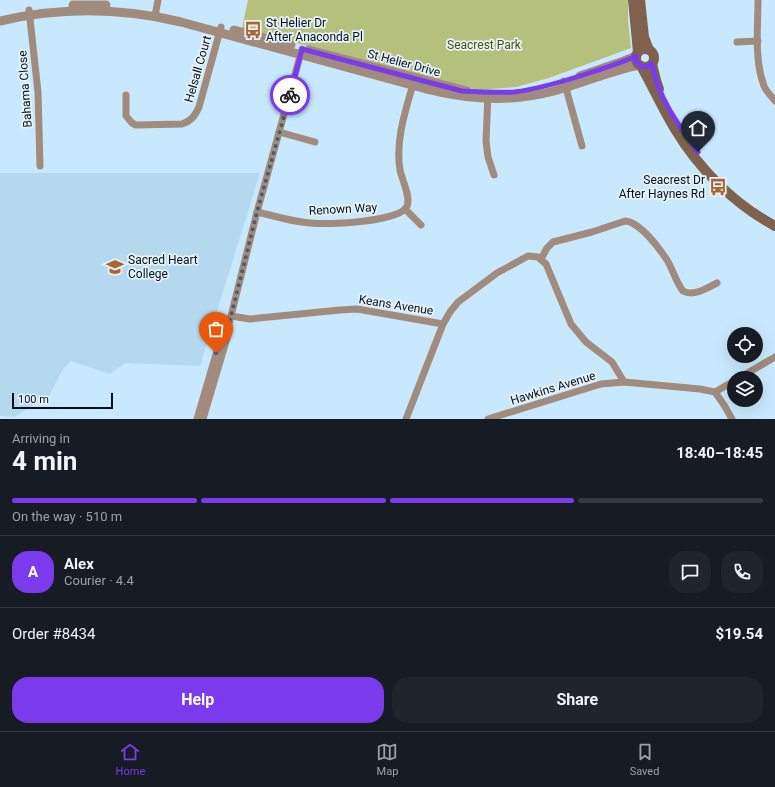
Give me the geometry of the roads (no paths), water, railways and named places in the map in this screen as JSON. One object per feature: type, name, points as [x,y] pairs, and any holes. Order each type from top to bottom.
[{"type":"main road","points":[[633,0],[638,60],[676,130],[696,160],[728,193],[746,208],[775,226]]},
{"type":"main road","points":[[640,0],[644,37],[654,58],[652,64],[656,80],[666,102],[681,128],[698,152],[720,178],[753,206],[775,220]]},
{"type":"main road","points":[[638,60],[642,49],[649,50]]},
{"type":"main road","points":[[638,60],[647,67],[652,64]]},
{"type":"street","points":[[156,13],[158,0]]},
{"type":"street","points":[[758,0],[758,52],[760,69],[765,87],[775,101]]},
{"type":"street","name":"St Helier Drive","points":[[0,21],[55,6],[116,6],[156,13],[180,15],[220,30],[414,82],[488,96],[565,84],[626,68],[638,60]]},
{"type":"street","name":"St Helier Drive","points":[[0,15],[29,12]]},
{"type":"street","name":"Bahama Close","points":[[29,12],[38,92],[40,166]]},
{"type":"street","name":"Helsall Court","points":[[126,95],[126,116],[132,123],[143,125],[182,124],[194,118],[199,107],[220,30]]},
{"type":"street","points":[[737,42],[758,41]]},
{"type":"street","points":[[203,419],[227,338],[228,326],[257,212],[302,51]]},
{"type":"street","points":[[414,82],[402,125],[399,149],[401,171],[408,194],[408,205],[405,209],[422,225]]},
{"type":"street","points":[[565,84],[582,146]]},
{"type":"street","points":[[488,96],[487,150],[494,175]]},
{"type":"street","points":[[279,132],[315,142]]},
{"type":"street","name":"Renown Way","points":[[257,212],[297,222],[312,224],[373,220],[389,217],[405,209]]},
{"type":"street","points":[[624,382],[612,362],[586,342],[572,324],[546,264],[541,259],[547,248],[553,242],[592,232],[625,221],[631,221],[643,230],[666,259],[683,291],[686,293],[696,293],[717,283]]},
{"type":"street","name":"Keans Avenue","points":[[231,316],[250,319],[340,310],[357,310],[444,324],[455,306],[467,295],[497,273],[523,259],[534,256],[541,259]]},
{"type":"street","points":[[406,419],[444,324]]},
{"type":"street","points":[[197,419],[221,337],[228,326]]},
{"type":"street","points":[[750,371],[775,357]]},
{"type":"street","name":"Hawkins Avenue","points":[[488,419],[601,384],[624,382],[700,389],[715,392]]},
{"type":"street","points":[[727,385],[715,392],[732,419]]},
{"type":"place","name":"St Helier Dr After Anaconda Pl","points":[[253,30]]},
{"type":"place","name":"Seacrest Dr After Haynes Rd","points":[[718,187]]},
{"type":"place","name":"Sacred Heart College","points":[[115,267]]},
{"type":"park label","name":"Seacrest Park","points":[[484,45]]}]
